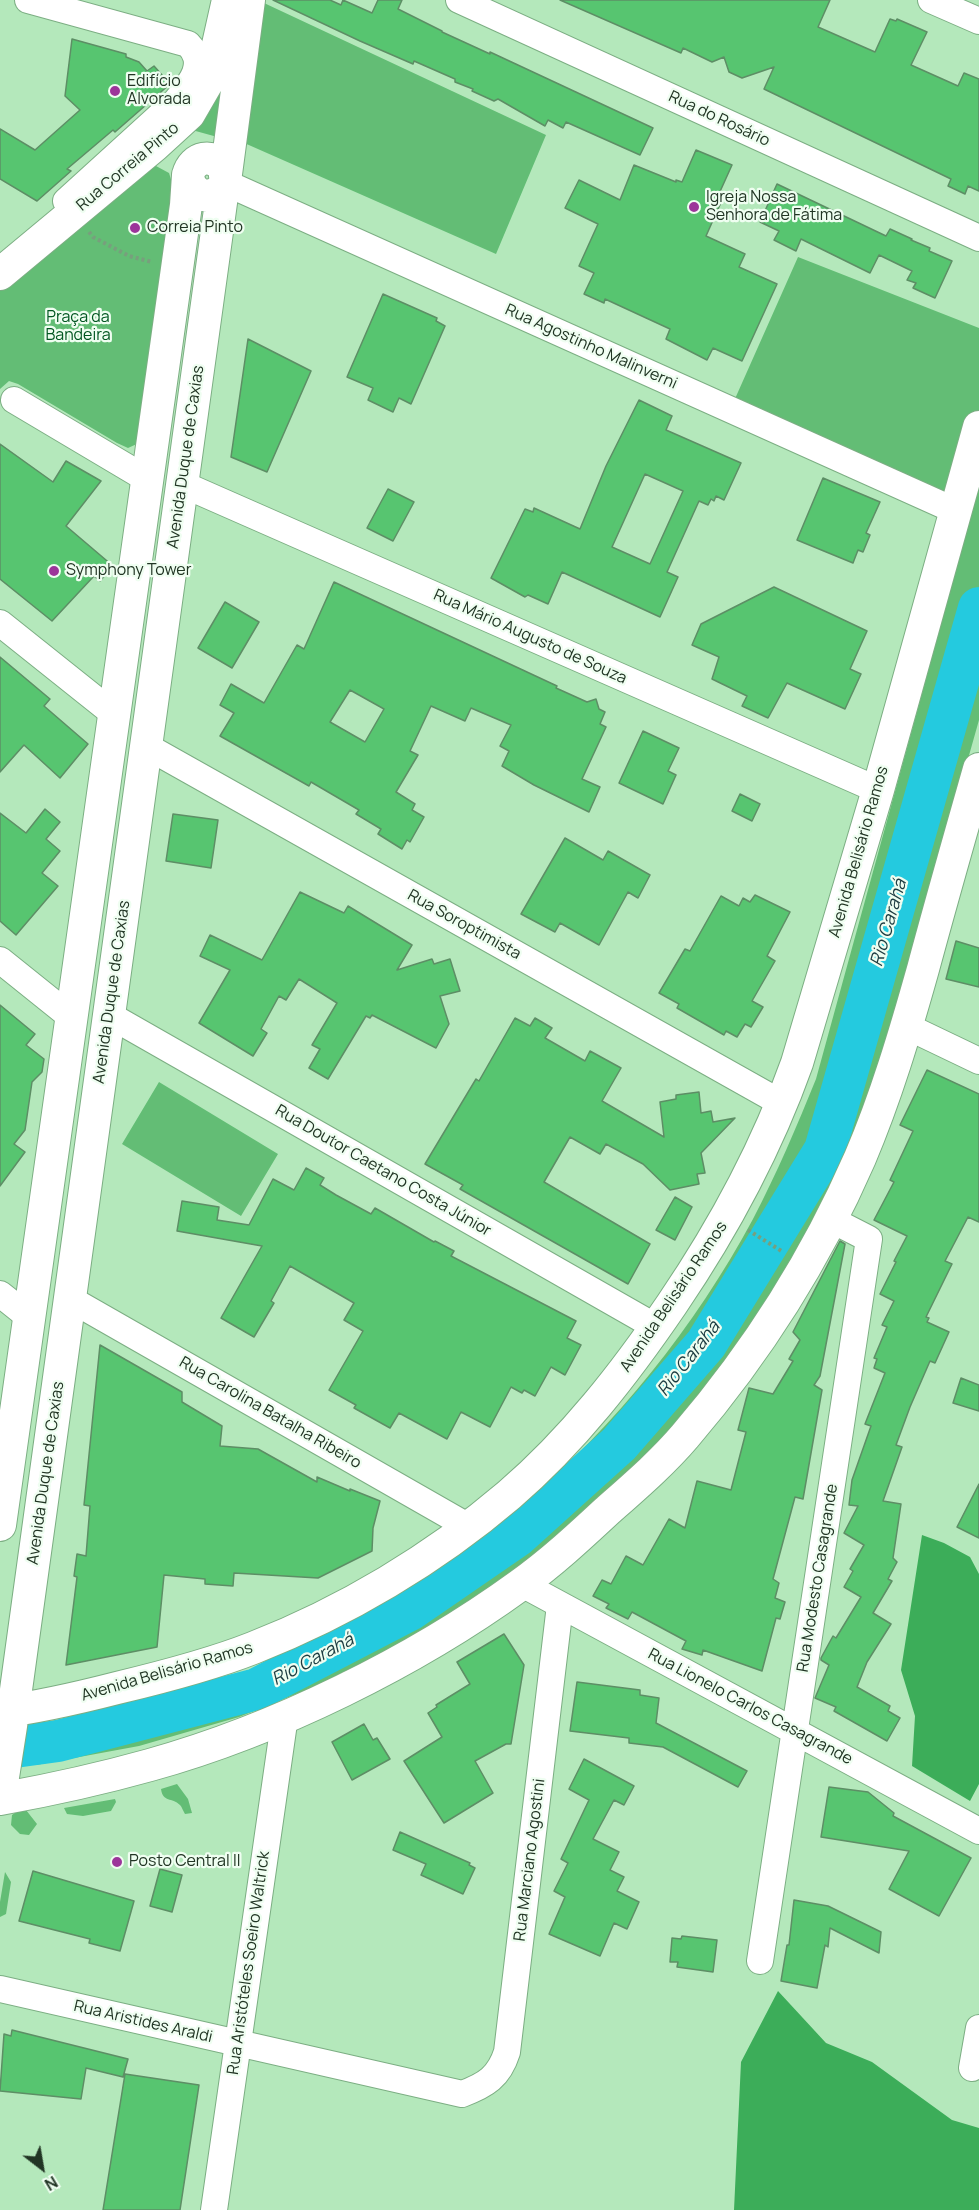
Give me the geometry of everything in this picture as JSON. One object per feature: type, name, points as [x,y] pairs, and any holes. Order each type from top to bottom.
[{"type":"main road","name":"Rua Correia Pinto","points":[[0,274],[154,146],[189,114],[211,76],[228,0]]},
{"type":"main road","points":[[225,182],[249,0]]},
{"type":"main road","points":[[154,146],[190,170]]},
{"type":"main road","points":[[0,1525],[190,170],[202,158],[215,159],[220,163],[225,182]]},
{"type":"main road","name":"Avenida Duque de Caxias","points":[[1,1791],[8,1716],[70,1299],[225,182]]},
{"type":"main road","name":"Avenida Belisário Ramos","points":[[8,1716],[135,1684],[252,1649],[312,1623],[355,1600],[426,1557],[469,1527],[510,1494],[578,1426],[620,1377],[699,1264],[760,1155],[783,1104],[878,789],[979,427]]},
{"type":"main road","points":[[1,1791],[46,1791],[152,1765],[285,1716],[342,1690],[452,1630],[522,1584],[578,1538],[682,1439],[733,1377],[769,1328],[806,1266],[859,1159],[882,1104],[979,770]]},
{"type":"street","points":[[0,267],[65,202],[176,101],[196,71],[195,51],[188,44],[28,0]]},
{"type":"street","name":"Rua do Rosário","points":[[461,0],[979,238]]},
{"type":"street","points":[[932,0],[979,21]]},
{"type":"street","name":"Rua Agostinho Malinverni","points":[[225,182],[957,511]]},
{"type":"street","points":[[14,400],[147,479]]},
{"type":"street","name":"Rua Mário Augusto de Souza","points":[[182,484],[878,789]]},
{"type":"street","points":[[0,624],[114,714]]},
{"type":"street","name":"Rua Soroptimista","points":[[146,746],[783,1104]]},
{"type":"street","points":[[0,960],[71,1017]]},
{"type":"street","name":"Rua Doutor Caetano Costa Júnior","points":[[109,1015],[656,1327]]},
{"type":"street","points":[[906,1026],[979,1061]]},
{"type":"street","name":"Rua Modesto Casagrande","points":[[760,1961],[869,1239],[830,1219]]},
{"type":"street","points":[[0,1294],[29,1317]]},
{"type":"street","name":"Rua Carolina Batalha Ribeiro","points":[[70,1299],[469,1527]]},
{"type":"street","name":"Rua Lionelo Carlos Casagrande","points":[[522,1584],[979,1831]]},
{"type":"street","name":"Rua Marciano Agostini","points":[[462,2094],[491,2080],[502,2066],[507,2052],[560,1605]]},
{"type":"street","name":"Rua Aristóteles Soeiro Waltrick","points":[[214,2210],[285,1716]]},
{"type":"street","name":"Rua Aristides Araldi","points":[[0,1989],[462,2094]]},
{"type":"street","points":[[972,2067],[979,2028]]},
{"type":"path","points":[[75,212],[93,237],[129,256],[146,262]]},
{"type":"path","points":[[751,1232],[789,1256]]},
{"type":"green space","points":[[264,3],[546,135],[496,254],[242,142]]},
{"type":"green space","points":[[223,76],[221,138],[192,130]]},
{"type":"green space","name":"Praça da Bandeira","points":[[152,166],[169,173],[174,189],[139,443],[128,448],[18,384],[9,381],[0,389],[0,290]]},
{"type":"green space","points":[[798,257],[979,328],[979,427],[956,511],[730,410]]},
{"type":"green space","points":[[979,486],[979,720],[889,1039],[853,1137],[808,1231],[751,1325],[682,1416],[643,1459],[520,1568],[431,1628],[336,1678],[239,1717],[139,1746],[36,1765],[45,1722],[166,1698],[205,1686],[291,1652],[373,1611],[451,1561],[523,1505],[590,1442],[651,1373],[706,1298],[753,1219],[816,1079]]},
{"type":"green space","points":[[159,1082],[278,1154],[241,1216],[122,1144]]},
{"type":"green space","points":[[922,1535],[944,1543],[970,1557],[979,1574],[979,1784],[970,1801],[912,1766],[915,1716],[901,1670]]},
{"type":"green space","points":[[177,1784],[188,1799],[192,1813],[185,1814],[180,1805],[166,1798],[162,1793],[161,1789]]},
{"type":"green space","points":[[115,1799],[116,1802],[111,1811],[83,1816],[67,1814],[64,1808]]},
{"type":"green space","points":[[19,1810],[26,1810],[37,1824],[29,1835],[20,1834],[11,1825],[12,1815]]},
{"type":"green space","points":[[5,1872],[11,1882],[6,1914],[0,1917],[0,1902]]},
{"type":"green space","points":[[778,1991],[826,2043],[872,2062],[952,2120],[979,2128],[979,2210],[734,2210],[741,2062]]},
{"type":"building","points":[[273,0],[330,0],[341,5],[343,0],[372,13],[378,0],[402,0],[398,9],[442,32],[653,128],[640,155],[566,122],[563,128],[548,120],[545,126],[498,99],[494,101],[472,91],[473,89],[455,82],[455,79],[360,41]]},
{"type":"building","points":[[560,0],[830,0],[818,27],[875,52],[890,19],[896,21],[897,19],[927,32],[911,65],[958,86],[964,73],[979,79],[979,191],[968,186],[965,194],[948,186],[951,179],[764,89],[774,67],[742,78],[729,72],[724,57],[712,62],[683,48],[681,53]]},
{"type":"building","points":[[72,39],[126,54],[126,57],[139,62],[147,71],[154,66],[170,84],[115,132],[113,130],[67,169],[71,171],[37,201],[0,179],[0,129],[35,150],[80,110],[65,96]]},
{"type":"building","points":[[696,150],[732,165],[718,196],[723,198],[706,236],[745,254],[739,267],[777,284],[742,361],[713,348],[707,360],[666,339],[670,329],[605,299],[604,303],[584,294],[594,273],[579,266],[598,224],[565,208],[579,180],[620,200],[634,165],[676,182],[676,180],[682,182]]},
{"type":"building","points":[[777,184],[886,236],[890,229],[952,261],[935,298],[913,288],[916,283],[907,280],[912,271],[879,255],[870,273],[801,239],[796,251],[774,240],[779,231],[760,222]]},
{"type":"building","points":[[383,294],[437,318],[436,321],[445,326],[411,404],[399,398],[393,412],[368,400],[373,388],[347,377]]},
{"type":"building","points":[[248,339],[311,371],[267,472],[231,457]]},
{"type":"building","points":[[639,400],[672,416],[666,430],[741,463],[724,500],[716,496],[714,501],[711,499],[708,505],[699,501],[667,572],[678,577],[660,617],[562,572],[548,604],[528,595],[525,597],[491,578],[525,509],[533,512],[534,508],[580,529],[606,466]],"holes":[[[645,474],[683,491],[650,564],[612,547]]]},
{"type":"building","points":[[0,444],[53,482],[66,461],[101,481],[66,526],[113,566],[100,581],[94,576],[52,621],[0,579]]},
{"type":"building","points":[[823,478],[880,502],[866,533],[870,535],[863,552],[858,550],[853,563],[797,540]]},
{"type":"building","points":[[388,489],[414,502],[393,541],[367,528]]},
{"type":"building","points":[[334,582],[587,702],[596,699],[599,709],[605,712],[600,724],[606,727],[582,779],[600,787],[589,812],[534,785],[502,766],[509,751],[500,746],[511,725],[471,708],[465,721],[431,706],[410,751],[418,755],[396,792],[415,804],[412,810],[424,817],[410,842],[407,840],[402,849],[378,834],[381,829],[356,814],[359,810],[311,782],[309,786],[220,736],[234,713],[220,705],[231,684],[264,703],[297,645],[304,649]],"holes":[[[350,690],[384,709],[365,742],[330,722]]]},
{"type":"building","points":[[774,587],[867,631],[850,669],[861,674],[845,709],[787,683],[768,718],[742,706],[747,696],[712,679],[719,657],[692,645],[701,624]]},
{"type":"building","points":[[225,602],[259,622],[232,668],[198,648]]},
{"type":"building","points":[[0,657],[50,699],[44,706],[88,744],[60,778],[24,745],[0,772]]},
{"type":"building","points":[[643,731],[679,748],[668,771],[676,775],[663,804],[619,783]]},
{"type":"building","points":[[740,794],[760,804],[752,821],[732,811]]},
{"type":"building","points":[[45,809],[60,822],[46,839],[60,851],[42,873],[58,886],[16,935],[0,921],[0,813],[26,833]]},
{"type":"building","points":[[173,814],[218,820],[211,868],[166,861]]},
{"type":"building","points":[[565,838],[603,860],[608,851],[650,875],[638,898],[628,892],[599,945],[560,923],[555,932],[521,914]]},
{"type":"building","points":[[300,892],[344,913],[348,906],[412,945],[397,970],[432,959],[434,964],[450,959],[460,991],[440,996],[449,1024],[436,1048],[372,1015],[370,1018],[366,1016],[328,1079],[309,1068],[320,1049],[312,1045],[337,1003],[299,979],[286,1000],[279,996],[261,1029],[267,1033],[253,1056],[199,1023],[230,970],[200,956],[210,935],[262,960]]},
{"type":"building","points":[[755,895],[790,912],[767,956],[775,961],[752,1001],[763,1007],[751,1027],[745,1024],[737,1037],[726,1031],[724,1035],[677,1008],[679,1004],[659,993],[685,949],[690,951],[721,896],[739,906],[743,898],[750,902]]},
{"type":"building","points":[[956,941],[979,948],[979,987],[946,979]]},
{"type":"building","points":[[0,1005],[35,1034],[26,1045],[44,1059],[42,1072],[32,1082],[25,1130],[14,1144],[25,1152],[0,1186]]},
{"type":"building","points":[[515,1018],[530,1026],[535,1018],[552,1028],[545,1038],[585,1061],[590,1051],[621,1068],[602,1101],[664,1137],[660,1102],[676,1099],[676,1095],[699,1092],[701,1113],[711,1111],[713,1122],[735,1118],[701,1153],[705,1173],[697,1174],[699,1184],[670,1190],[643,1164],[606,1144],[600,1154],[570,1137],[544,1182],[650,1244],[628,1284],[460,1189],[463,1185],[425,1164],[476,1079],[479,1081]]},
{"type":"building","points":[[927,1070],[979,1094],[979,1222],[968,1217],[945,1261],[952,1264],[926,1317],[929,1318],[927,1322],[949,1332],[935,1363],[930,1361],[910,1407],[896,1445],[902,1447],[883,1501],[901,1504],[893,1558],[897,1562],[888,1579],[892,1581],[873,1613],[891,1624],[867,1662],[857,1687],[890,1706],[888,1711],[900,1718],[887,1741],[834,1711],[836,1707],[815,1698],[829,1665],[821,1658],[833,1636],[836,1638],[861,1597],[844,1587],[853,1571],[850,1569],[864,1545],[844,1533],[858,1506],[849,1505],[852,1480],[871,1426],[865,1424],[885,1373],[874,1368],[877,1359],[874,1358],[887,1327],[882,1325],[894,1301],[880,1294],[907,1236],[874,1220],[894,1182],[890,1180],[913,1131],[900,1125]]},
{"type":"building","points":[[306,1168],[324,1178],[320,1185],[336,1195],[371,1214],[375,1208],[454,1251],[451,1256],[576,1321],[567,1338],[581,1345],[565,1375],[551,1367],[535,1396],[511,1387],[490,1427],[461,1412],[447,1439],[399,1413],[390,1428],[354,1408],[356,1405],[329,1390],[363,1331],[344,1320],[354,1303],[290,1266],[271,1301],[274,1303],[254,1337],[221,1318],[262,1246],[177,1231],[182,1201],[219,1207],[217,1220],[249,1225],[273,1179],[294,1190]]},
{"type":"building","points":[[675,1197],[692,1207],[675,1240],[656,1230]]},
{"type":"building","points":[[840,1241],[845,1244],[820,1376],[814,1385],[822,1390],[803,1499],[795,1497],[773,1579],[779,1583],[775,1598],[785,1602],[780,1619],[776,1618],[762,1671],[703,1650],[702,1655],[682,1649],[686,1641],[632,1612],[628,1619],[606,1608],[609,1604],[593,1596],[602,1580],[611,1584],[626,1556],[643,1565],[669,1519],[685,1528],[697,1481],[731,1490],[746,1432],[738,1430],[749,1388],[773,1394],[793,1361],[789,1359],[800,1340],[793,1332]]},
{"type":"building","points":[[100,1345],[182,1392],[182,1402],[222,1426],[220,1446],[258,1449],[317,1482],[317,1477],[380,1501],[373,1528],[372,1551],[318,1578],[234,1573],[233,1586],[205,1584],[205,1579],[164,1575],[157,1647],[66,1665],[77,1577],[74,1576],[77,1554],[86,1556],[90,1506],[84,1505]]},
{"type":"building","points":[[961,1378],[979,1385],[979,1411],[953,1403]]},
{"type":"building","points":[[979,1484],[979,1538],[957,1527]]},
{"type":"building","points":[[504,1634],[524,1665],[511,1744],[506,1744],[475,1761],[493,1793],[444,1823],[404,1761],[442,1737],[428,1713],[437,1707],[436,1705],[470,1684],[457,1662]]},
{"type":"building","points":[[577,1682],[640,1690],[640,1695],[659,1698],[656,1723],[747,1771],[738,1787],[663,1747],[629,1743],[629,1738],[570,1731]]},
{"type":"building","points":[[364,1724],[373,1740],[377,1738],[390,1759],[352,1780],[332,1742]]},
{"type":"building","points":[[584,1759],[634,1786],[624,1805],[614,1800],[593,1839],[619,1852],[610,1870],[624,1877],[617,1891],[639,1902],[627,1929],[614,1923],[600,1956],[549,1934],[565,1897],[554,1891],[568,1863],[561,1859],[589,1800],[569,1789]]},
{"type":"building","points":[[829,1787],[868,1792],[894,1813],[893,1816],[971,1858],[939,1916],[889,1889],[909,1851],[821,1837]]},
{"type":"building","points":[[400,1832],[470,1863],[469,1865],[475,1868],[463,1894],[421,1875],[426,1864],[393,1850]]},
{"type":"building","points":[[160,1869],[182,1875],[172,1912],[150,1906]]},
{"type":"building","points":[[33,1871],[134,1901],[120,1951],[89,1943],[90,1939],[19,1921]]},
{"type":"building","points":[[794,1900],[828,1906],[881,1932],[879,1953],[830,1928],[828,1947],[825,1945],[817,1988],[781,1981],[787,1945],[789,1945]]},
{"type":"building","points":[[682,1936],[717,1940],[713,1972],[677,1967],[678,1962],[670,1962],[672,1938],[681,1939]]},
{"type":"building","points":[[12,2030],[128,2059],[123,2077],[86,2068],[81,2099],[0,2091],[4,2034],[11,2036]]},
{"type":"building","points":[[125,2074],[199,2085],[180,2210],[103,2210]]},
{"type":"waterway","name":"Rio Carahá","points":[[0,1749],[58,1741],[257,1689],[411,1609],[517,1536],[619,1444],[706,1344],[825,1150],[979,608]]},
{"type":"place","name":"Edifício Alvorada","points":[[115,91]]},
{"type":"place","name":"Igreja Nossa Senhora de Fátima","points":[[694,207]]},
{"type":"place","name":"Correia Pinto","points":[[135,228]]},
{"type":"place","name":"Symphony Tower","points":[[54,571]]},
{"type":"place","name":"Posto Central II","points":[[117,1862]]}]
